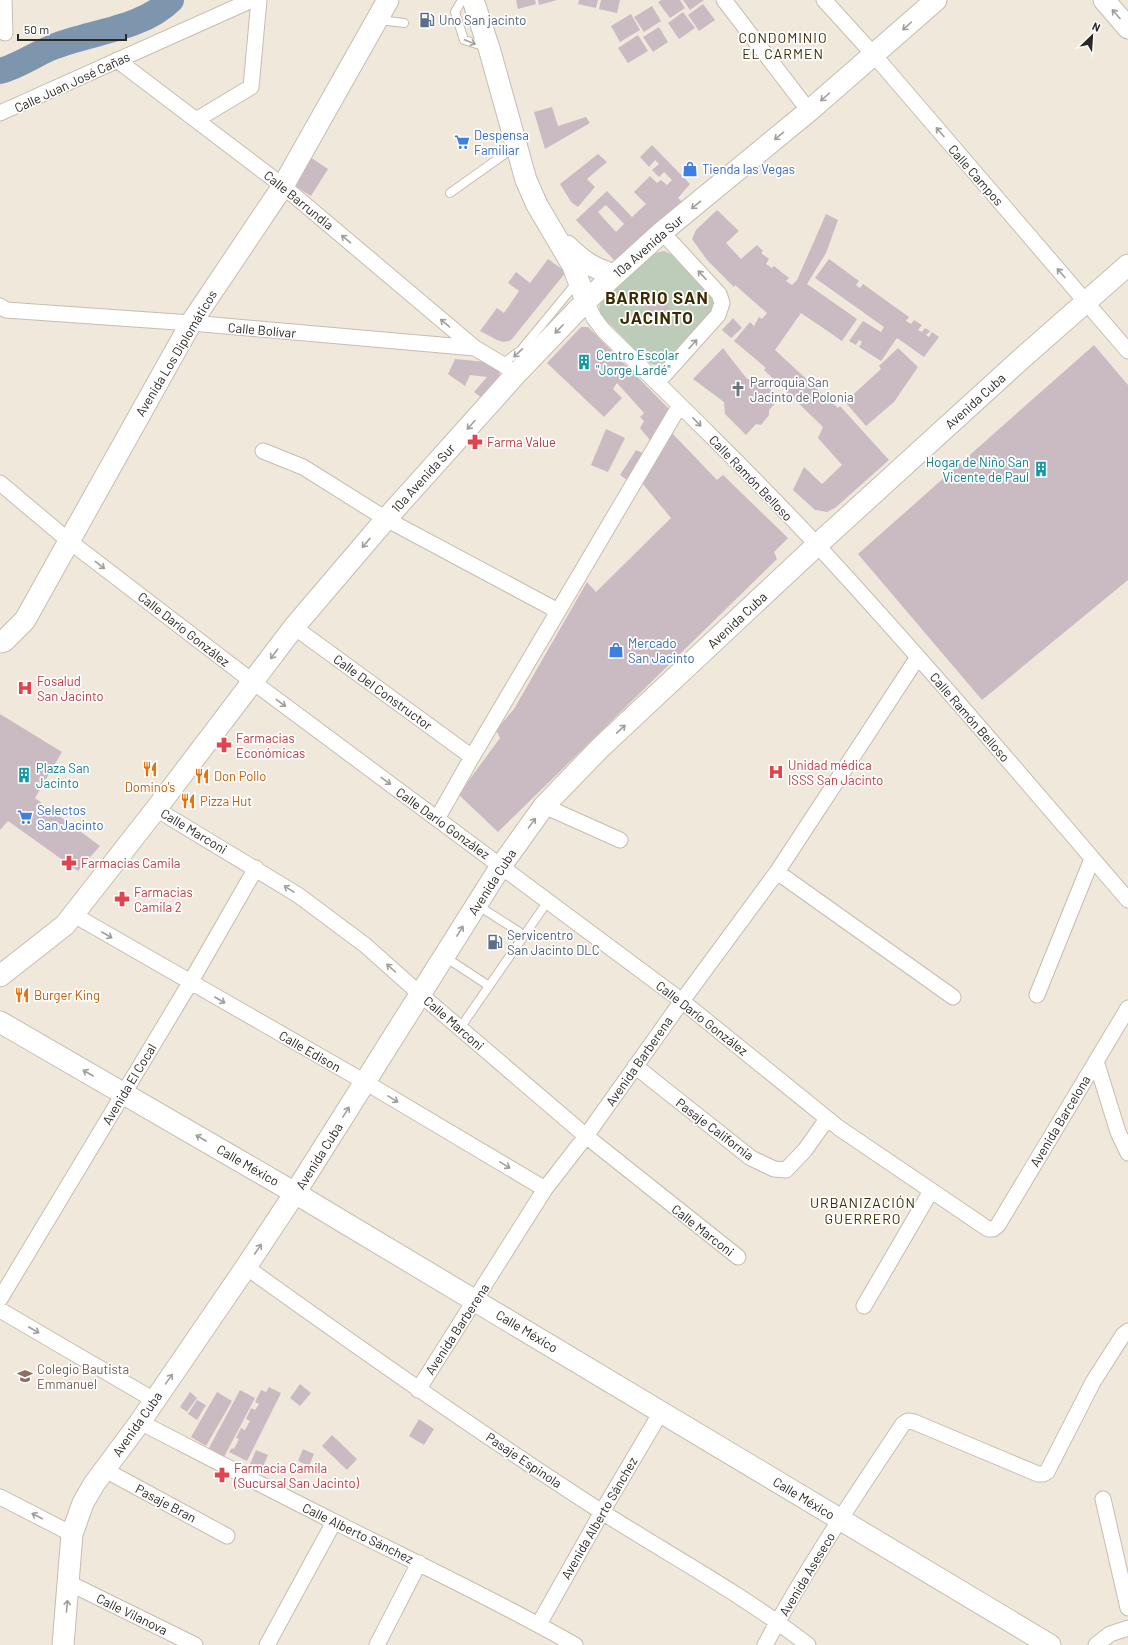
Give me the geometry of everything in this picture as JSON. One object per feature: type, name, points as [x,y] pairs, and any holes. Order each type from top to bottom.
[{"type":"main road","name":"Avenida Los Diplomáticos","points":[[376,20],[384,0]]},
{"type":"main road","name":"Avenida Los Diplomáticos","points":[[0,642],[4,641],[25,620],[191,323],[283,186],[388,0]]},
{"type":"main road","name":"Calle Ramón Belloso","points":[[473,0],[489,48],[526,180],[537,205],[573,266],[586,301]]},
{"type":"main road","name":"10a Avenida Sur","points":[[0,976],[54,935],[74,915],[294,627],[509,369],[662,232],[809,111],[936,0]]},
{"type":"main road","points":[[1104,0],[1128,28]]},
{"type":"main road","points":[[553,231],[580,260],[591,267],[615,275]]},
{"type":"main road","name":"Avenida Cuba","points":[[63,1645],[72,1534],[83,1503],[296,1193],[476,905],[501,866],[544,806],[600,748],[817,545],[1020,360],[1128,266]]},
{"type":"main road","name":"Calle México","points":[[0,1022],[296,1193],[1050,1645]]},
{"type":"street","points":[[4,0],[5,33]]},
{"type":"street","name":"Calle Juan José Cañas","points":[[0,114],[252,0]]},
{"type":"street","points":[[196,120],[251,87],[259,0]]},
{"type":"street","points":[[724,0],[809,111]]},
{"type":"street","name":"Calle Campos","points":[[824,0],[874,55],[1128,351]]},
{"type":"street","name":"Calle Barrundia","points":[[117,60],[283,186],[475,348]]},
{"type":"street","points":[[657,383],[718,315],[722,303],[719,294],[662,232]]},
{"type":"street","name":"Calle Ramón Belloso","points":[[586,301],[594,318],[604,331],[680,405],[817,545],[918,656],[1128,900]]},
{"type":"street","name":"Calle Bolívar","points":[[2,312],[191,323],[475,348],[509,369]]},
{"type":"street","points":[[437,819],[680,405]]},
{"type":"street","points":[[264,451],[303,467],[386,518],[558,611]]},
{"type":"street","name":"Calle Darío González","points":[[0,483],[69,541],[253,682],[682,1001],[827,1119],[988,1229]]},
{"type":"street","name":"Calle Del Constructor","points":[[294,627],[472,757]]},
{"type":"street","name":"Avenida Barberena","points":[[418,1390],[545,1189],[586,1136],[682,1001],[777,872],[918,656]]},
{"type":"street","points":[[544,806],[620,840]]},
{"type":"street","name":"Calle Marconi","points":[[156,809],[256,868],[298,895],[365,945],[586,1136],[738,1257]]},
{"type":"street","points":[[1037,995],[1092,859]]},
{"type":"street","name":"Avenida El Cocal","points":[[0,1299],[190,983],[256,868]]},
{"type":"street","points":[[777,872],[953,997]]},
{"type":"street","name":"Calle Edison","points":[[74,915],[190,983],[365,1082],[545,1189]]},
{"type":"street","name":"Avenida Barcelona","points":[[988,1229],[993,1229],[998,1224],[1128,1008]]},
{"type":"street","points":[[1096,1061],[1118,1132],[1128,1151]]},
{"type":"street","name":"Pasaje California","points":[[635,1066],[751,1158],[774,1169],[786,1170],[805,1150],[827,1119]]},
{"type":"street","points":[[864,1306],[931,1191]]},
{"type":"street","name":"Pasaje Espinola","points":[[246,1267],[418,1390],[602,1512],[778,1622],[808,1645]]},
{"type":"street","points":[[0,1310],[154,1400]]},
{"type":"street","name":"Avenida Aseseco","points":[[765,1645],[840,1519],[903,1424],[908,1421],[914,1422],[1038,1474],[1047,1472],[1093,1382],[1123,1335],[1128,1331]]},
{"type":"street","name":"Avenida Alberto Sánchez","points":[[539,1624],[602,1512],[661,1412]]},
{"type":"street","name":"Calle Alberto Sánchez","points":[[140,1422],[334,1522],[539,1624],[575,1645]]},
{"type":"street","name":"Pasaje Bran","points":[[105,1470],[227,1536]]},
{"type":"street","points":[[0,1497],[72,1534]]},
{"type":"street","points":[[1103,1499],[1128,1608]]},
{"type":"street","points":[[268,1645],[334,1522]]},
{"type":"street","points":[[377,1645],[419,1563]]},
{"type":"street","name":"Calle Vilanova","points":[[69,1583],[195,1645]]},
{"type":"street","points":[[1096,1645],[1110,1634],[1128,1628]]},
{"type":"lane","points":[[462,0],[455,12],[464,40],[489,48]]},
{"type":"lane","points":[[376,20],[404,23]]},
{"type":"lane","points":[[452,28],[460,29]]},
{"type":"lane","points":[[450,193],[516,146]]},
{"type":"lane","name":"10a Avenida Sur","points":[[509,369],[521,350],[579,280]]},
{"type":"lane","points":[[460,1028],[548,901]]},
{"type":"lane","points":[[476,905],[524,935]]},
{"type":"lane","points":[[445,956],[489,986]]},
{"type":"green space","points":[[664,251],[671,254],[713,299],[715,304],[713,309],[665,363],[654,365],[646,361],[603,317],[599,308],[603,299],[655,253]]},
{"type":"building","points":[[516,0],[535,0],[536,4],[518,9]]},
{"type":"building","points":[[538,0],[557,0],[539,5]]},
{"type":"building","points":[[579,0],[598,0],[596,8],[578,4]]},
{"type":"building","points":[[601,0],[620,0],[617,13],[599,9]]},
{"type":"building","points":[[662,0],[680,0],[685,8],[670,18],[658,2]]},
{"type":"building","points":[[683,0],[704,0],[690,10]]},
{"type":"building","points":[[703,4],[715,20],[699,31],[688,15]]},
{"type":"building","points":[[652,6],[661,21],[644,32],[634,17]]},
{"type":"building","points":[[683,12],[695,28],[679,39],[668,23]]},
{"type":"building","points":[[631,14],[640,30],[620,42],[611,26]]},
{"type":"building","points":[[659,27],[668,42],[653,52],[643,37]]},
{"type":"building","points":[[638,35],[648,51],[628,63],[618,48]]},
{"type":"building","points":[[552,107],[558,126],[586,117],[590,123],[545,149],[534,112]]},
{"type":"building","points":[[652,145],[690,184],[678,198],[682,202],[617,261],[614,260],[576,220],[607,191],[632,217],[646,204],[634,192],[650,176],[657,183],[661,180],[667,185],[672,180],[664,172],[659,177],[652,170],[659,164],[655,160],[649,167],[640,157]],"holes":[[[606,205],[624,224],[616,232],[598,212]]]},
{"type":"building","points":[[598,154],[607,162],[587,179],[595,187],[578,207],[571,202],[560,184]]},
{"type":"building","points":[[307,155],[328,169],[311,196],[295,186]]},
{"type":"building","points":[[717,210],[739,231],[726,243],[741,259],[757,245],[763,251],[761,253],[769,259],[766,264],[772,268],[774,266],[789,278],[786,281],[792,285],[797,280],[826,214],[838,220],[826,253],[807,284],[857,319],[842,341],[801,313],[775,350],[838,408],[840,406],[889,460],[835,508],[827,512],[815,510],[793,490],[804,467],[822,484],[842,465],[818,438],[823,427],[764,370],[766,368],[734,341],[750,322],[754,326],[759,317],[762,319],[767,313],[735,285],[734,287],[707,260],[692,239],[696,230]]},
{"type":"building","points":[[548,259],[566,272],[512,339],[503,342],[480,331],[497,308],[504,313],[519,291],[508,283],[516,272],[530,283]]},
{"type":"building","points":[[829,259],[859,281],[856,285],[860,288],[863,284],[909,317],[906,321],[911,324],[914,320],[922,325],[918,330],[922,332],[925,328],[930,331],[926,335],[929,337],[932,332],[939,337],[924,357],[897,338],[881,361],[859,347],[862,342],[859,340],[856,345],[849,341],[863,321],[881,332],[884,327],[815,278]]},
{"type":"building","points":[[654,295],[666,298],[670,310],[661,318],[650,316],[645,305]]},
{"type":"building","points":[[733,318],[742,328],[731,338],[722,330]]},
{"type":"building","points":[[581,327],[588,327],[670,410],[653,444],[640,428],[644,421],[640,417],[644,413],[617,383],[613,389],[622,398],[604,417],[547,363]]},
{"type":"building","name":"Hogar de Niño San Vicente de Paul","points":[[1094,345],[1128,385],[1128,580],[982,700],[858,554]]},
{"type":"building","name":"Parroquia San Jacinto de Polonia","points":[[723,348],[747,379],[758,379],[780,398],[769,410],[769,415],[761,425],[756,424],[746,435],[725,414],[724,402],[693,379]]},
{"type":"building","points":[[898,348],[918,367],[894,402],[866,426],[845,402],[881,369],[879,366]]},
{"type":"building","points":[[455,359],[487,362],[499,372],[500,377],[482,398],[474,392],[487,377],[470,375],[465,386],[448,374]]},
{"type":"building","points":[[606,429],[625,438],[608,472],[591,465]]},
{"type":"building","name":"Mercado San Jacinto","points":[[671,432],[717,480],[723,475],[788,538],[774,552],[777,559],[498,832],[457,793],[467,783],[500,738],[496,730],[514,709],[587,582],[596,592],[671,518],[642,483]]},
{"type":"building","points":[[636,450],[647,455],[630,482],[620,475]]},
{"type":"building","name":"Plaza San Jacinto","points":[[0,714],[62,752],[35,798],[100,846],[78,871],[8,821],[0,830]]},
{"type":"building","points":[[300,1384],[311,1393],[300,1406],[290,1398]]},
{"type":"building","points":[[269,1387],[281,1393],[247,1461],[229,1452],[232,1448],[234,1449],[239,1439],[236,1438],[241,1428],[245,1430],[250,1421],[246,1419],[251,1408],[255,1410],[259,1404],[255,1402],[261,1390],[266,1392]]},
{"type":"building","points":[[240,1390],[255,1398],[224,1457],[209,1448]]},
{"type":"building","points":[[190,1392],[197,1398],[187,1412],[180,1407]]},
{"type":"building","points":[[217,1392],[232,1401],[206,1446],[191,1437]]},
{"type":"building","points":[[197,1400],[206,1405],[197,1420],[188,1414]]},
{"type":"building","points":[[419,1419],[434,1429],[424,1445],[409,1436]]},
{"type":"building","points":[[332,1435],[357,1459],[347,1470],[322,1446]]},
{"type":"building","points":[[303,1449],[314,1454],[309,1466],[298,1461]]},
{"type":"building","points":[[256,1450],[268,1455],[259,1476],[247,1471]]},
{"type":"waterway","points":[[0,71],[14,66],[53,47],[131,24],[159,10],[171,0]]},
{"type":"place","name":"Uno San jacinto","points":[[427,20]]},
{"type":"place","name":"Despensa Familiar","points":[[462,142]]},
{"type":"place","name":"Tienda las Vegas","points":[[690,169]]},
{"type":"place","name":"Centro Escolar \"Jorge Lardé\"","points":[[584,362]]},
{"type":"place","name":"Parroquia San Jacinto de Polonia","points":[[738,389]]},
{"type":"place","name":"Farma Value","points":[[475,442]]},
{"type":"place","name":"Hogar de Niño San Vicente de Paul","points":[[1041,469]]},
{"type":"place","name":"Mercado San Jacinto","points":[[616,650]]},
{"type":"place","name":"Fosalud San Jacinto","points":[[25,688]]},
{"type":"place","name":"Farmacias Económicas","points":[[224,745]]},
{"type":"place","name":"Domino's","points":[[150,769]]},
{"type":"place","name":"Unidad médica ISSS San Jacinto","points":[[776,772]]},
{"type":"place","name":"Plaza San Jacinto","points":[[24,775]]},
{"type":"place","name":"Don Pollo","points":[[202,776]]},
{"type":"place","name":"Pizza Hut","points":[[188,801]]},
{"type":"place","name":"Selectos San Jacinto","points":[[25,817]]},
{"type":"place","name":"Farmacias Camila","points":[[69,863]]},
{"type":"place","name":"Farmacias Camila 2","points":[[122,899]]},
{"type":"place","name":"Servicentro San Jacinto DLC","points":[[495,942]]},
{"type":"place","name":"Burger King","points":[[22,995]]},
{"type":"place","name":"Colegio Bautista Emmanuel","points":[[25,1376]]},
{"type":"place","name":"Farmacia Camila (Sucursal San Jacinto)","points":[[222,1475]]},
{"type":"district","name":"CONDOMINIO EL CARMEN","points":[[783,46]]},
{"type":"district","name":"BARRIO SAN JACINTO","points":[[657,307]]},
{"type":"district","name":"URBANIZACIÓN GUERRERO","points":[[863,1210]]}]
